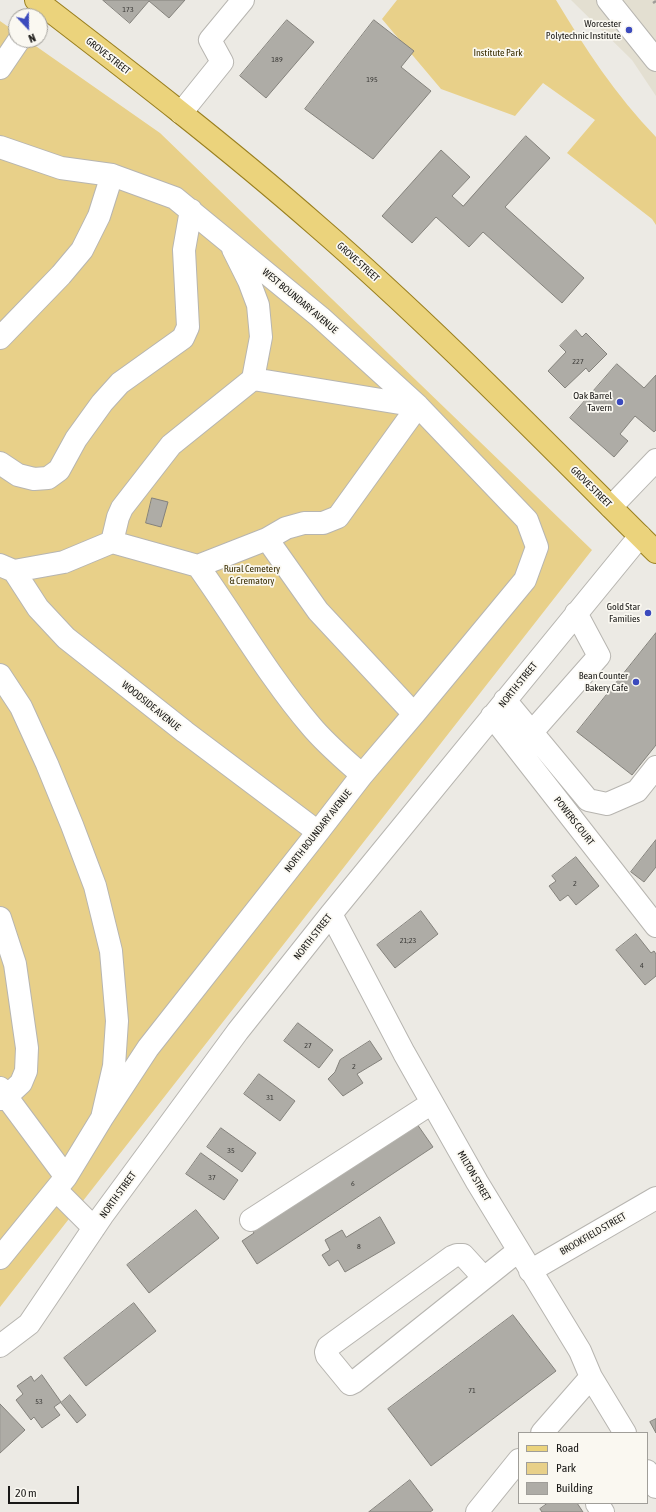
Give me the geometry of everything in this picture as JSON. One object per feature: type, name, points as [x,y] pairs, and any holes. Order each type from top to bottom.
[{"type":"main road","name":"GROVE STREET","points":[[40,5],[259,175],[429,327],[656,552]]},
{"type":"street","points":[[181,114],[222,62],[210,40],[243,0]]},
{"type":"street","points":[[608,0],[656,60]]},
{"type":"street","points":[[0,68],[14,48]]},
{"type":"street","name":"WEST BOUNDARY AVENUE","points":[[0,147],[61,168],[112,176],[175,198],[320,317],[418,406],[527,520],[537,547]]},
{"type":"street","points":[[0,338],[61,275],[82,250],[99,216],[112,176]]},
{"type":"street","points":[[0,463],[18,475],[34,479],[48,478],[59,470],[76,439],[102,403],[120,382],[183,338],[188,327],[184,250],[191,210]]},
{"type":"street","points":[[112,542],[118,517],[122,508],[171,445],[253,378],[261,337],[258,305],[249,281],[228,241]]},
{"type":"street","points":[[7,568],[64,562],[112,542],[198,566],[267,539],[286,528],[304,523],[323,523],[338,517],[418,406],[253,378]]},
{"type":"street","points":[[611,507],[656,460]]},
{"type":"street","name":"NORTH STREET","points":[[0,1346],[29,1324],[94,1228],[238,1031],[331,914],[640,536]]},
{"type":"street","points":[[267,539],[318,611],[414,714]]},
{"type":"street","name":"NORTH BOUNDARY AVENUE","points":[[61,1184],[148,1048],[362,775],[525,580],[537,547]]},
{"type":"street","points":[[198,566],[226,604],[271,673],[311,726],[341,757],[362,775]]},
{"type":"street","name":"WOODSIDE AVENUE","points":[[7,568],[38,608],[66,638],[185,732],[318,832]]},
{"type":"street","points":[[532,732],[599,656],[576,613]]},
{"type":"street","points":[[0,674],[21,707],[47,764],[72,825],[95,886],[111,950],[117,1021],[114,1066],[102,1118]]},
{"type":"street","points":[[499,708],[532,732],[588,800],[607,804],[637,791],[656,767]]},
{"type":"street","name":"POWERS COURT","points":[[499,708],[656,926]]},
{"type":"street","name":"MILTON STREET","points":[[331,914],[432,1103],[518,1251],[580,1352],[591,1377],[624,1432]]},
{"type":"street","points":[[0,918],[14,964],[27,1048],[26,1071],[21,1083],[2,1095],[61,1184],[94,1228]]},
{"type":"street","points":[[251,1220],[432,1103]]},
{"type":"street","points":[[0,1258],[61,1184]]},
{"type":"street","name":"BROOKFIELD STREET","points":[[530,1271],[656,1198]]},
{"type":"street","points":[[484,1278],[463,1256],[457,1255],[452,1257],[328,1347],[326,1352],[327,1356],[350,1384],[354,1382],[518,1251]]},
{"type":"street","points":[[543,1432],[591,1377]]},
{"type":"street","points":[[476,1512],[518,1461]]},
{"type":"street","points":[[648,1473],[656,1487]]},
{"type":"shaded area","name":"Worcester Polytechnic Institute","points":[[571,0],[656,0],[656,96],[632,60]]},
{"type":"green space","name":"Institute Park","points":[[397,0],[556,0],[578,36],[614,88],[656,137],[656,225],[652,219],[567,153],[595,120],[543,83],[515,116],[441,89],[382,19]]},
{"type":"green space","name":"Rural Cemetery & Crematory","points":[[0,21],[8,27],[8,48],[39,48],[160,133],[592,550],[0,1307]]},
{"type":"building","points":[[103,0],[185,0],[169,18],[149,1],[130,23]]},
{"type":"building","points":[[287,20],[314,42],[266,98],[240,76]]},
{"type":"building","points":[[374,20],[414,51],[401,67],[431,91],[373,159],[305,109]]},
{"type":"building","points":[[526,136],[550,158],[505,207],[584,278],[562,303],[483,232],[469,247],[436,217],[412,243],[382,216],[441,150],[470,177],[452,196],[463,206]]},
{"type":"building","points":[[576,330],[582,337],[586,333],[607,354],[589,372],[586,368],[565,388],[548,371],[566,352],[560,346]]},
{"type":"building","name":"Oak Barrel Tavern","points":[[617,364],[644,388],[656,375],[656,430],[654,432],[635,416],[620,434],[628,441],[614,457],[570,418]]},
{"type":"building","points":[[152,498],[168,502],[161,527],[146,523]]},
{"type":"building","name":"Bean Counter Bakery Cafe","points":[[656,633],[656,745],[632,775],[577,732]]},
{"type":"building","points":[[656,840],[656,867],[644,882],[631,872]]},
{"type":"building","points":[[576,857],[599,886],[576,905],[568,895],[560,901],[549,886],[556,881],[552,876]]},
{"type":"building","points":[[421,911],[438,934],[395,968],[377,945]]},
{"type":"building","points":[[636,934],[651,953],[654,951],[656,954],[656,976],[645,985],[616,950]]},
{"type":"building","points":[[298,1023],[333,1050],[319,1068],[284,1041]]},
{"type":"building","points":[[370,1041],[382,1059],[357,1074],[363,1083],[343,1096],[328,1079],[335,1072],[340,1060]]},
{"type":"building","points":[[259,1074],[295,1101],[280,1121],[244,1094]]},
{"type":"building","points":[[417,1124],[433,1147],[257,1264],[242,1241],[254,1233],[250,1226]]},
{"type":"building","points":[[221,1128],[256,1153],[242,1172],[207,1147]]},
{"type":"building","points":[[201,1153],[238,1180],[224,1200],[186,1174]]},
{"type":"building","points":[[196,1210],[219,1238],[149,1293],[127,1265]]},
{"type":"building","points":[[380,1217],[395,1243],[345,1272],[338,1260],[329,1266],[322,1255],[330,1250],[325,1240],[342,1230],[346,1237]]},
{"type":"building","points":[[134,1303],[156,1331],[86,1386],[64,1358]]},
{"type":"building","points":[[513,1315],[556,1371],[431,1466],[388,1409]]},
{"type":"building","points":[[42,1375],[61,1402],[54,1407],[60,1415],[42,1428],[34,1417],[31,1420],[16,1400],[23,1394],[17,1386],[31,1376],[34,1381]]},
{"type":"building","points":[[70,1395],[86,1415],[77,1423],[61,1403]]},
{"type":"building","points":[[0,1404],[25,1430],[0,1453]]},
{"type":"building","points":[[656,1419],[656,1433],[650,1422]]},
{"type":"building","points":[[410,1480],[433,1510],[430,1512],[369,1512]]},
{"type":"building","points":[[547,1504],[578,1504],[583,1512],[542,1512],[540,1509]]},
{"type":"place","name":"Worcester Polytechnic Institute","points":[[629,30]]},
{"type":"place","name":"Oak Barrel Tavern","points":[[620,402]]},
{"type":"place","name":"Gold Star Families","points":[[648,613]]},
{"type":"place","name":"Bean Counter Bakery Cafe","points":[[636,682]]}]
